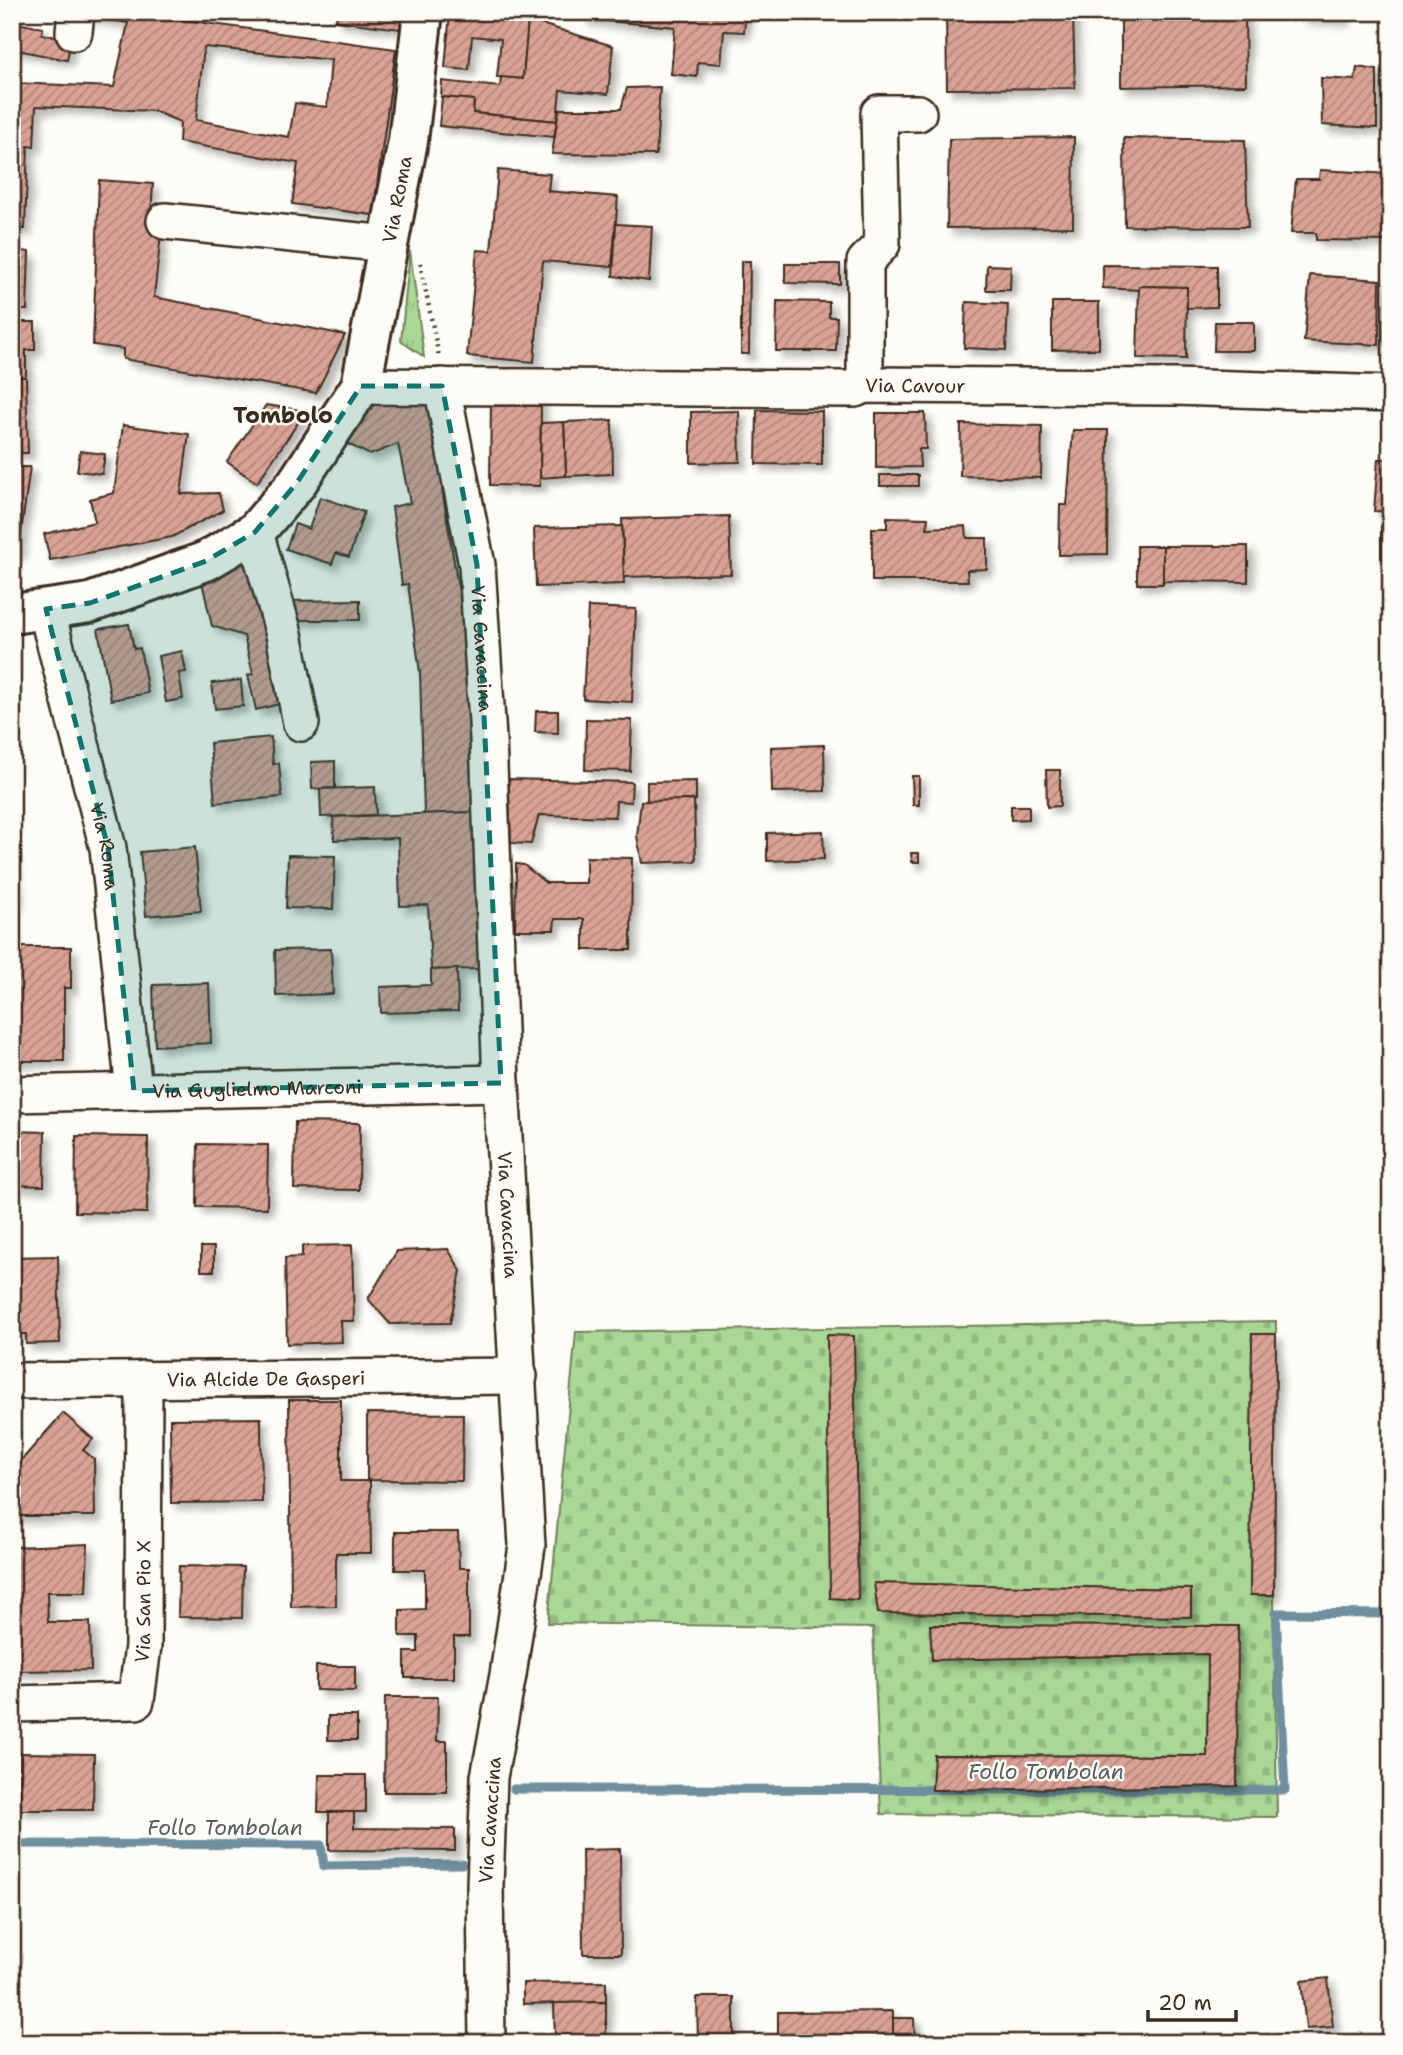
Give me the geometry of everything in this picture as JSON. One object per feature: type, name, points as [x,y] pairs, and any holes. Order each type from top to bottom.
[{"type":"main road","name":"Via Roma","points":[[29,612],[90,603],[206,561],[255,531],[296,484],[361,386],[404,252],[408,141],[423,12]]},
{"type":"street","points":[[865,385],[865,262],[882,244],[879,113],[918,113]]},
{"type":"street","points":[[165,221],[404,252]]},
{"type":"street","name":"Via Cavour","points":[[442,386],[855,389],[865,385],[1175,387],[1391,394]]},
{"type":"street","points":[[361,386],[442,386]]},
{"type":"street","name":"Via Cavaccina","points":[[442,386],[477,565],[489,752],[501,1083],[527,1546],[508,1675],[489,1777],[485,1885],[487,2043]]},
{"type":"street","points":[[255,531],[284,634],[301,723]]},
{"type":"street","name":"Via Roma","points":[[29,612],[108,848],[134,1091]]},
{"type":"street","name":"Via Guglielmo Marconi","points":[[12,1094],[501,1083]]},
{"type":"street","name":"Via Alcide De Gasperi","points":[[12,1381],[519,1376]]},
{"type":"street","name":"Via San Pio X","points":[[12,1704],[136,1701],[143,1646],[144,1379]]},
{"type":"path","points":[[404,252],[440,362],[442,386]]},
{"type":"highlighted area","points":[[361,386],[442,386],[477,565],[501,1083],[134,1091],[108,848],[46,609],[90,603],[206,561],[255,532],[296,484]]},
{"type":"green space","points":[[410,251],[424,357],[401,341]]},
{"type":"green space","points":[[1276,1321],[1274,1595],[1277,1817],[881,1814],[873,1628],[548,1623],[576,1332]]},
{"type":"building","points":[[85,12],[177,12],[176,19],[396,49],[373,215],[292,204],[298,163],[179,142],[180,122],[154,111],[36,106],[34,147],[28,146],[25,229],[12,229],[12,83],[114,87],[128,23],[85,16]],"holes":[[[204,47],[331,60],[327,107],[295,103],[289,137],[196,120]]]},
{"type":"building","points":[[337,12],[402,12],[400,29],[336,21]]},
{"type":"building","points":[[450,12],[529,12],[523,79],[497,77],[501,39],[472,36],[469,70],[445,68]]},
{"type":"building","points":[[584,12],[746,12],[744,32],[724,31],[721,64],[698,62],[697,77],[671,74],[675,27],[583,19]]},
{"type":"building","points":[[946,12],[1073,12],[1075,88],[947,89]]},
{"type":"building","points":[[1121,12],[1245,12],[1246,85],[1121,87]]},
{"type":"building","points":[[1302,12],[1344,12],[1344,19],[1302,18]]},
{"type":"building","points":[[528,20],[613,46],[608,94],[560,90],[557,121],[473,113],[474,100],[441,97],[442,81],[500,87],[501,77],[523,79]]},
{"type":"building","points":[[12,22],[43,28],[42,34],[71,40],[67,60],[12,49]]},
{"type":"building","points":[[1357,67],[1377,70],[1377,128],[1322,125],[1321,78],[1355,80]]},
{"type":"building","points":[[660,87],[656,155],[552,154],[559,109],[621,109],[627,88]]},
{"type":"building","points":[[442,97],[474,100],[473,113],[557,121],[554,137],[439,126]]},
{"type":"building","points":[[1074,137],[1073,227],[947,228],[949,139]]},
{"type":"building","points":[[1124,138],[1245,140],[1248,227],[1125,226]]},
{"type":"building","points":[[498,170],[550,174],[548,191],[618,197],[612,267],[543,261],[534,362],[467,356],[477,250],[491,251]]},
{"type":"building","points":[[1320,170],[1390,174],[1391,219],[1388,219],[1386,241],[1316,240],[1316,233],[1291,233],[1296,179],[1319,179]]},
{"type":"building","points":[[99,180],[153,184],[150,232],[161,234],[154,297],[345,335],[316,393],[123,359],[123,349],[93,345]]},
{"type":"building","points":[[616,224],[652,226],[649,281],[613,276]]},
{"type":"building","points":[[12,249],[29,252],[27,310],[12,310]]},
{"type":"building","points":[[741,261],[750,261],[749,354],[741,354]]},
{"type":"building","points":[[785,264],[840,264],[840,284],[785,283]]},
{"type":"building","points":[[987,265],[1011,266],[1010,290],[986,290]]},
{"type":"building","points":[[1103,265],[1217,266],[1217,307],[1187,308],[1187,287],[1139,286],[1139,290],[1103,288]]},
{"type":"building","points":[[1310,275],[1380,280],[1379,345],[1304,341]]},
{"type":"building","points":[[1139,286],[1187,287],[1186,359],[1137,358]]},
{"type":"building","points":[[777,301],[829,302],[829,317],[837,317],[836,351],[776,351]]},
{"type":"building","points":[[966,302],[1008,304],[1006,350],[964,348]]},
{"type":"building","points":[[1052,302],[1099,302],[1099,349],[1052,350]]},
{"type":"building","points":[[12,322],[35,322],[35,350],[26,350],[26,377],[12,377]]},
{"type":"building","points":[[1215,322],[1254,322],[1254,351],[1214,351]]},
{"type":"building","points":[[12,377],[26,377],[28,453],[12,453]]},
{"type":"building","points":[[429,392],[448,487],[442,489],[463,617],[475,812],[424,814],[420,673],[408,584],[402,585],[392,507],[410,503],[398,444],[370,455],[348,444],[375,393]]},
{"type":"building","points":[[491,398],[541,399],[540,486],[490,485]]},
{"type":"building","points":[[266,405],[306,411],[257,483],[227,462]]},
{"type":"building","points":[[757,410],[822,411],[822,465],[756,464]]},
{"type":"building","points":[[739,411],[740,462],[691,463],[691,412]]},
{"type":"building","points":[[876,413],[925,413],[926,449],[919,449],[920,467],[876,468]]},
{"type":"building","points":[[612,420],[613,474],[566,476],[564,422]]},
{"type":"building","points":[[564,422],[566,476],[540,478],[541,423]]},
{"type":"building","points":[[961,424],[1042,426],[1041,478],[960,476]]},
{"type":"building","points":[[123,425],[189,434],[181,494],[219,493],[223,510],[172,537],[50,560],[44,534],[95,522],[90,499],[114,493]]},
{"type":"building","points":[[1073,430],[1108,430],[1107,554],[1059,555],[1060,505],[1067,505]]},
{"type":"building","points":[[80,451],[105,454],[102,474],[77,471]]},
{"type":"building","points":[[1378,459],[1391,459],[1391,512],[1374,511]]},
{"type":"building","points":[[12,467],[30,467],[18,555],[12,554]]},
{"type":"building","points":[[880,475],[918,475],[918,486],[880,486]]},
{"type":"building","points":[[320,497],[364,512],[349,557],[336,553],[332,564],[286,549],[295,524],[309,529]]},
{"type":"building","points":[[729,516],[731,574],[624,577],[622,519]]},
{"type":"building","points":[[887,517],[928,518],[927,528],[966,526],[967,538],[987,538],[987,569],[967,570],[968,581],[872,581],[872,528],[887,528]]},
{"type":"building","points":[[1391,524],[1391,558],[1381,558],[1381,526]]},
{"type":"building","points":[[622,526],[624,584],[536,587],[534,528]]},
{"type":"building","points":[[1137,546],[1163,546],[1163,584],[1137,584]]},
{"type":"building","points":[[1163,546],[1248,546],[1248,582],[1163,581]]},
{"type":"building","points":[[252,556],[253,583],[260,616],[269,614],[279,704],[256,710],[248,675],[253,674],[244,636],[212,626],[199,569]]},
{"type":"building","points":[[360,600],[360,620],[288,620],[287,601]]},
{"type":"building","points":[[588,607],[636,609],[632,702],[583,699]]},
{"type":"building","points":[[129,624],[134,649],[140,648],[148,693],[111,700],[98,629]]},
{"type":"building","points":[[182,651],[186,672],[179,673],[183,699],[166,702],[158,656]]},
{"type":"building","points":[[241,680],[243,706],[215,709],[212,683]]},
{"type":"building","points":[[536,711],[558,711],[558,733],[535,732]]},
{"type":"building","points":[[586,719],[632,720],[630,771],[585,770]]},
{"type":"building","points":[[271,737],[273,764],[279,763],[282,797],[215,803],[210,743]]},
{"type":"building","points":[[824,745],[825,791],[772,792],[771,747]]},
{"type":"building","points":[[335,761],[335,788],[312,789],[311,762]]},
{"type":"building","points":[[1046,770],[1060,770],[1060,806],[1047,807]]},
{"type":"building","points":[[912,776],[919,776],[919,805],[913,805]]},
{"type":"building","points":[[508,779],[632,782],[631,802],[616,801],[615,817],[539,815],[531,844],[511,843]]},
{"type":"building","points":[[696,781],[696,800],[647,801],[647,782]]},
{"type":"building","points":[[375,787],[376,815],[321,817],[320,789]]},
{"type":"building","points":[[694,800],[696,861],[642,863],[637,836],[641,801]]},
{"type":"building","points":[[1011,806],[1029,806],[1029,819],[1011,820]]},
{"type":"building","points":[[475,812],[480,969],[431,970],[428,905],[400,906],[398,838],[334,840],[333,817]]},
{"type":"building","points":[[823,831],[824,859],[767,861],[767,833]]},
{"type":"building","points":[[195,847],[201,911],[146,916],[140,852]]},
{"type":"building","points":[[12,849],[17,902],[12,903]]},
{"type":"building","points":[[911,853],[919,853],[919,862],[912,862]]},
{"type":"building","points":[[288,855],[335,856],[333,909],[286,908]]},
{"type":"building","points":[[586,857],[632,858],[631,950],[584,950],[584,919],[555,919],[554,930],[515,930],[516,864],[524,865],[546,883],[586,883]]},
{"type":"building","points":[[12,947],[71,947],[71,988],[64,988],[64,1061],[12,1061]]},
{"type":"building","points":[[331,949],[333,994],[276,996],[275,950]]},
{"type":"building","points":[[457,969],[458,1011],[381,1013],[380,987],[431,985],[431,970]]},
{"type":"building","points":[[209,983],[211,1043],[155,1046],[153,985]]},
{"type":"building","points":[[295,1122],[360,1123],[359,1190],[294,1189]]},
{"type":"building","points":[[12,1131],[45,1132],[44,1186],[12,1185]]},
{"type":"building","points":[[76,1136],[148,1137],[147,1213],[75,1212]]},
{"type":"building","points":[[198,1144],[268,1145],[267,1208],[197,1207]]},
{"type":"building","points":[[352,1245],[354,1321],[341,1321],[342,1342],[287,1344],[285,1258],[302,1257],[302,1246]]},
{"type":"building","points":[[201,1247],[214,1247],[214,1271],[201,1271]]},
{"type":"building","points":[[448,1249],[461,1271],[450,1323],[390,1324],[368,1299],[397,1251]]},
{"type":"building","points":[[58,1256],[60,1343],[26,1344],[26,1334],[12,1334],[12,1257]]},
{"type":"building","points":[[1252,1334],[1276,1334],[1274,1595],[1250,1595]]},
{"type":"building","points":[[827,1335],[854,1336],[858,1600],[830,1598]]},
{"type":"building","points":[[289,1400],[341,1400],[341,1481],[370,1481],[371,1553],[336,1553],[336,1606],[291,1607]]},
{"type":"building","points":[[63,1413],[93,1439],[83,1450],[94,1459],[95,1516],[12,1516],[12,1471]]},
{"type":"building","points":[[367,1413],[463,1414],[462,1481],[367,1480]]},
{"type":"building","points":[[261,1418],[262,1502],[171,1503],[170,1419]]},
{"type":"building","points":[[395,1532],[458,1532],[459,1568],[469,1568],[469,1637],[454,1637],[454,1678],[405,1678],[405,1652],[418,1652],[418,1636],[400,1636],[400,1610],[425,1609],[425,1570],[395,1570]]},
{"type":"building","points":[[88,1544],[86,1592],[47,1592],[48,1622],[90,1622],[91,1670],[12,1671],[12,1547]]},
{"type":"building","points":[[179,1566],[243,1567],[242,1618],[178,1617]]},
{"type":"building","points":[[874,1583],[1191,1589],[1191,1617],[878,1613]]},
{"type":"building","points":[[930,1625],[1238,1626],[1237,1786],[932,1790],[934,1755],[1207,1756],[1208,1654],[932,1660]]},
{"type":"building","points":[[316,1666],[355,1666],[355,1691],[316,1690]]},
{"type":"building","points":[[385,1697],[438,1697],[437,1741],[447,1741],[447,1792],[384,1792]]},
{"type":"building","points":[[328,1716],[357,1716],[357,1740],[328,1740]]},
{"type":"building","points":[[20,1753],[94,1754],[93,1810],[20,1810]]},
{"type":"building","points":[[319,1775],[366,1775],[366,1812],[318,1812]]},
{"type":"building","points":[[329,1812],[354,1812],[354,1828],[455,1829],[455,1851],[329,1850]]},
{"type":"building","points":[[620,1849],[621,1954],[583,1954],[582,1850]]},
{"type":"building","points":[[1328,1978],[1333,2027],[1306,2029],[1301,1981]]},
{"type":"building","points":[[606,1982],[606,2002],[523,2004],[523,1983]]},
{"type":"building","points":[[697,1997],[734,1997],[734,2043],[698,2043]]},
{"type":"building","points":[[606,2002],[606,2039],[601,2039],[601,2043],[555,2043],[554,2003]]},
{"type":"building","points":[[893,2011],[893,2043],[778,2043],[778,2012]]},
{"type":"building","points":[[893,2018],[914,2018],[915,2043],[893,2043]]},
{"type":"waterway","name":"Follo Tombolan","points":[[514,1789],[1285,1790],[1276,1613],[1391,1614]]},
{"type":"waterway","name":"Follo Tombolan","points":[[12,1844],[321,1845],[324,1866],[462,1864]]},
{"type":"district","name":"Tombolo","points":[[283,415]]}]
